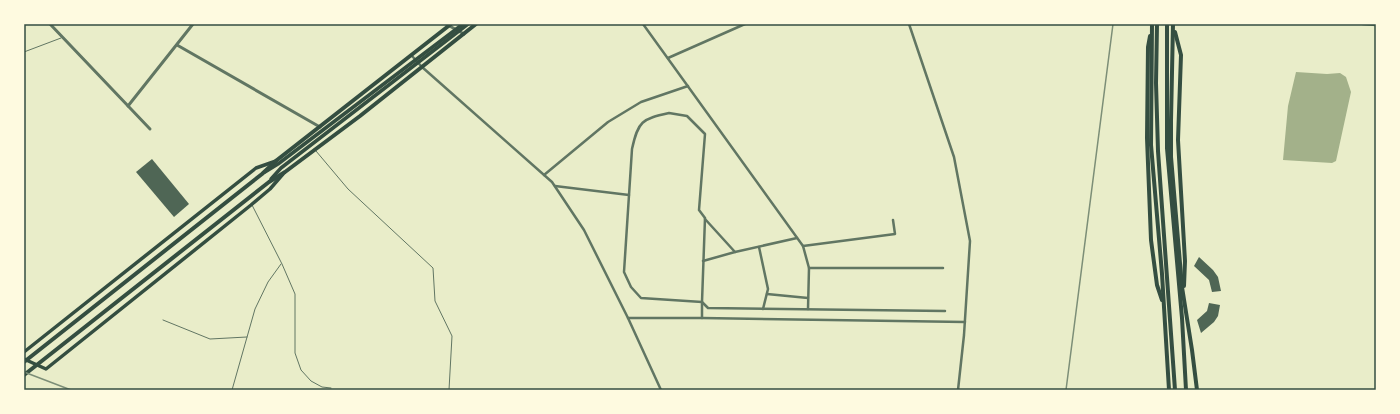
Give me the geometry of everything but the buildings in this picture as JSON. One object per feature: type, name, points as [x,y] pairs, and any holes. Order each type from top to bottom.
[{"type":"main road","points":[[457,30],[462,24]]},
{"type":"main road","points":[[269,182],[281,168],[457,30],[468,24]]},
{"type":"main road","points":[[24,375],[269,182],[285,172],[476,24]]},
{"type":"main road","points":[[1152,24],[1148,47],[1146,138],[1151,240],[1157,285],[1170,325]]},
{"type":"main road","points":[[1152,24],[1151,145],[1162,267],[1169,390]]},
{"type":"main road","points":[[1157,24],[1156,83],[1158,150],[1174,390]]},
{"type":"main road","points":[[1167,24],[1167,148],[1182,318],[1186,390]]},
{"type":"main road","points":[[24,361],[262,174],[277,160],[412,56],[449,25]]},
{"type":"main road","points":[[1173,26],[1181,55],[1178,140],[1185,261],[1182,318]]},
{"type":"main road","points":[[1173,26],[1171,157],[1182,287],[1192,350],[1196,390]]},
{"type":"main road","points":[[262,174],[278,164],[417,61]]},
{"type":"main road","points":[[24,352],[256,168],[277,160]]},
{"type":"main road","points":[[24,361],[46,369],[252,205],[270,189],[285,172]]},
{"type":"street","points":[[50,24],[150,129]]},
{"type":"street","points":[[128,106],[178,46],[193,24]]},
{"type":"street","points":[[643,24],[803,246],[809,268],[808,310]]},
{"type":"street","points":[[668,58],[745,24]]},
{"type":"street","points":[[909,24],[954,157],[970,242],[965,322],[958,390]]},
{"type":"street","points":[[1363,24],[1376,25]]},
{"type":"street","points":[[449,25],[464,34]]},
{"type":"street","points":[[178,46],[320,127]]},
{"type":"street","points":[[412,56],[422,67],[555,186],[584,230],[628,318],[661,390]]},
{"type":"street","points":[[544,175],[608,122],[642,102],[688,86]]},
{"type":"street","points":[[735,252],[699,210],[705,134],[687,116],[669,113],[652,117],[642,123],[635,134],[632,149],[624,272],[631,287],[641,298],[702,302],[708,308],[945,311]]},
{"type":"street","points":[[555,186],[629,195]]},
{"type":"street","points":[[702,318],[705,218]]},
{"type":"street","points":[[803,246],[895,234],[893,220]]},
{"type":"street","points":[[703,261],[735,252],[798,238]]},
{"type":"street","points":[[759,247],[768,289],[763,309]]},
{"type":"street","points":[[809,268],[943,268]]},
{"type":"street","points":[[767,294],[808,298]]},
{"type":"street","points":[[628,318],[965,322]]},
{"type":"lane","points":[[24,52],[63,37]]},
{"type":"lane","points":[[315,149],[348,189],[433,268],[435,301],[452,336],[449,390]]},
{"type":"lane","points":[[252,205],[282,264],[295,294],[295,353],[301,370],[311,381],[322,387],[331,388]]},
{"type":"lane","points":[[232,390],[255,310],[268,282],[282,264]]},
{"type":"lane","points":[[163,320],[210,339],[247,337]]},
{"type":"shaded area","points":[[1296,72],[1327,74],[1340,73],[1346,77],[1351,92],[1336,161],[1332,163],[1283,160],[1288,106]]},
{"type":"railway","points":[[1066,390],[1113,24]]},
{"type":"railway","points":[[24,372],[71,390]]}]
